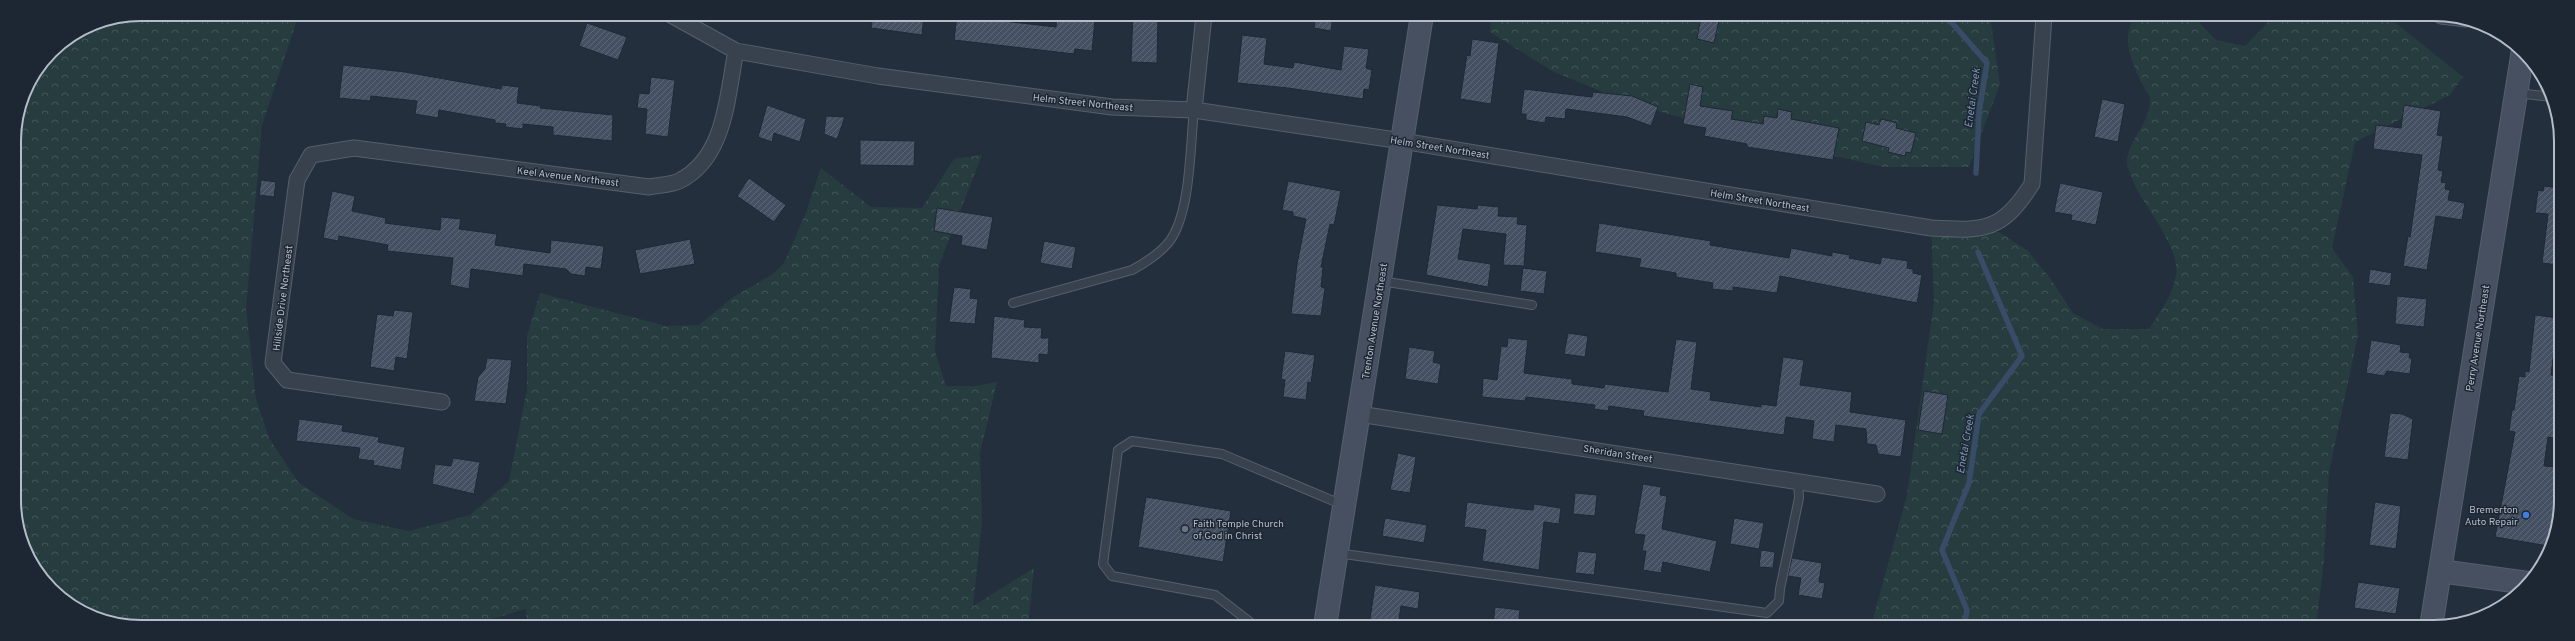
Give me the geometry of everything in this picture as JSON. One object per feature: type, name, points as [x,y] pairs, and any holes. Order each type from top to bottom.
[{"type":"main road","name":"Trenton Avenue Northeast","points":[[1326,620],[1421,21]]},
{"type":"main road","name":"Perry Avenue Northeast","points":[[2432,620],[2522,59]]},
{"type":"main road","points":[[2440,571],[2521,582]]},
{"type":"street","name":"Helm Street Northeast","points":[[682,21],[736,51],[878,76],[1112,107],[1194,110],[1402,141],[1931,228],[1968,230],[1997,223],[2016,208],[2032,184],[2044,21]]},
{"type":"street","points":[[1194,110],[1203,21]]},
{"type":"street","name":"Keel Avenue Northeast","points":[[311,155],[354,148],[649,187],[679,181],[702,164],[718,139],[736,51]]},
{"type":"street","name":"Hillside Drive Northeast","points":[[311,155],[297,180],[273,363],[287,380],[442,402]]},
{"type":"street","name":"Sheridan Street","points":[[1359,414],[1877,494]]},
{"type":"lane","points":[[2516,93],[2546,96]]},
{"type":"lane","points":[[1012,303],[1082,286],[1132,270],[1146,262],[1168,243],[1176,228],[1183,209],[1194,110]]},
{"type":"lane","points":[[1380,281],[1532,305]]},
{"type":"lane","points":[[1247,620],[1215,595],[1112,576],[1103,564],[1118,450],[1132,441],[1222,454],[1344,505]]},
{"type":"lane","points":[[1336,553],[1767,613],[1779,601],[1780,589],[1799,498],[1798,481]]},
{"type":"green space","points":[[133,21],[297,21],[262,125],[246,308],[256,399],[269,438],[298,482],[353,519],[409,531],[470,515],[509,481],[527,389],[527,336],[540,293],[666,326],[699,325],[733,297],[773,274],[784,263],[805,215],[821,168],[871,207],[922,208],[954,159],[982,155],[939,265],[935,351],[946,386],[976,386],[997,382],[980,453],[982,522],[973,606],[1034,568],[1029,620],[527,620],[526,609],[489,620],[125,619],[102,614],[74,600],[56,585],[46,573],[33,553],[27,539],[21,508],[21,133],[25,110],[30,95],[41,74],[62,51],[74,41],[95,30],[117,23]]},
{"type":"green space","points":[[1491,21],[1991,21],[2000,84],[1969,167],[1883,167],[1748,136],[1629,103],[1552,71],[1490,32]]},
{"type":"green space","points":[[2133,21],[2198,21],[2216,40],[2245,46],[2269,21],[2393,21],[2463,77],[2450,95],[2355,142],[2332,248],[2353,277],[2358,335],[2329,472],[2324,559],[2317,620],[1873,620],[1907,495],[1934,302],[1931,228],[1999,232],[2027,250],[2050,278],[2073,313],[2103,329],[2149,329],[2166,303],[2176,275],[2176,264],[2173,253],[2162,230],[2136,188],[2127,162],[2132,144],[2147,116],[2150,100],[2131,59],[2128,33]]},
{"type":"building","points":[[872,21],[923,21],[922,35],[871,28]]},
{"type":"building","points":[[956,21],[1003,21],[1056,27],[1057,21],[1095,21],[1092,51],[1075,49],[1074,54],[954,40]]},
{"type":"building","points":[[1133,21],[1158,21],[1157,63],[1131,62]]},
{"type":"building","points":[[1315,21],[1332,21],[1331,31],[1314,28]]},
{"type":"building","points":[[1700,21],[1719,21],[1714,43],[1697,39]]},
{"type":"building","points":[[587,23],[627,37],[618,60],[579,46]]},
{"type":"building","points":[[1242,35],[1267,38],[1264,64],[1293,68],[1294,62],[1341,70],[1344,46],[1369,49],[1366,68],[1372,70],[1369,90],[1364,89],[1363,99],[1288,88],[1237,83]]},
{"type":"building","points":[[1472,39],[1499,43],[1491,104],[1460,99],[1467,55],[1470,56]]},
{"type":"building","points":[[343,65],[405,72],[501,89],[502,85],[519,87],[517,103],[541,106],[540,108],[613,115],[612,141],[553,135],[553,127],[523,124],[523,129],[505,127],[506,124],[495,123],[495,120],[439,110],[438,118],[415,114],[417,101],[371,96],[370,101],[339,98]]},
{"type":"building","points":[[651,77],[675,80],[668,137],[645,134],[647,109],[637,108],[639,93],[649,94]]},
{"type":"building","points":[[1690,84],[1703,87],[1700,106],[1733,111],[1731,119],[1763,124],[1764,116],[1777,118],[1778,109],[1792,112],[1791,119],[1839,128],[1833,160],[1747,147],[1747,144],[1704,136],[1706,128],[1683,124]]},
{"type":"building","points":[[1524,89],[1592,97],[1593,92],[1632,96],[1658,107],[1651,126],[1627,117],[1566,109],[1565,119],[1546,117],[1545,123],[1526,120],[1526,114],[1521,114]]},
{"type":"building","points":[[2102,99],[2125,104],[2118,142],[2094,137]]},
{"type":"building","points":[[767,105],[806,119],[800,142],[774,133],[772,142],[758,137]]},
{"type":"building","points":[[2404,105],[2441,111],[2437,135],[2443,136],[2438,170],[2443,171],[2441,182],[2446,183],[2445,189],[2450,190],[2448,200],[2465,203],[2462,220],[2436,216],[2427,270],[2403,266],[2408,236],[2410,237],[2422,155],[2373,149],[2376,125],[2401,128]]},
{"type":"building","points":[[826,116],[845,117],[837,139],[824,134]]},
{"type":"building","points":[[1881,119],[1897,123],[1896,128],[1916,133],[1911,153],[1906,152],[1905,156],[1888,152],[1889,148],[1862,141],[1866,122],[1879,125]]},
{"type":"building","points":[[860,140],[915,141],[914,166],[860,165]]},
{"type":"building","points":[[749,178],[786,205],[774,222],[737,196]]},
{"type":"building","points":[[261,180],[276,182],[274,197],[259,195]]},
{"type":"building","points":[[1288,181],[1341,191],[1334,225],[1330,224],[1321,267],[1323,267],[1321,287],[1325,288],[1321,316],[1291,314],[1297,264],[1306,219],[1293,216],[1293,212],[1282,210]]},
{"type":"building","points":[[2060,183],[2103,192],[2096,225],[2071,220],[2072,215],[2054,212]]},
{"type":"building","points":[[2544,186],[2554,187],[2554,264],[2542,263],[2548,214],[2535,213],[2538,190],[2543,191]]},
{"type":"building","points":[[332,191],[355,196],[352,211],[386,218],[385,223],[440,230],[441,217],[461,219],[459,229],[497,234],[495,245],[550,253],[551,240],[604,246],[601,269],[586,267],[585,276],[571,274],[566,269],[524,264],[523,276],[471,269],[469,289],[450,285],[453,258],[387,251],[388,245],[339,236],[338,241],[323,238]]},
{"type":"building","points":[[1437,205],[1477,209],[1478,205],[1499,207],[1498,216],[1518,217],[1517,224],[1527,225],[1524,266],[1503,265],[1506,234],[1463,229],[1458,259],[1491,264],[1488,287],[1426,275]]},
{"type":"building","points":[[937,208],[993,217],[987,250],[961,245],[962,236],[934,231]]},
{"type":"building","points":[[1599,223],[1711,241],[1710,245],[1789,258],[1791,248],[1832,256],[1832,252],[1850,255],[1849,258],[1880,264],[1882,257],[1908,261],[1907,268],[1913,269],[1913,273],[1922,275],[1917,303],[1780,276],[1777,293],[1733,287],[1733,291],[1712,289],[1713,283],[1676,277],[1676,273],[1639,267],[1641,259],[1595,252]]},
{"type":"building","points":[[690,239],[695,264],[640,274],[635,250]]},
{"type":"building","points":[[1044,241],[1076,247],[1072,269],[1040,263]]},
{"type":"building","points":[[1523,268],[1547,271],[1544,294],[1520,291]]},
{"type":"building","points":[[2370,269],[2392,273],[2390,286],[2368,283]]},
{"type":"building","points":[[954,287],[971,289],[970,298],[978,299],[975,324],[949,322]]},
{"type":"building","points":[[2397,296],[2427,299],[2424,327],[2395,324]]},
{"type":"building","points":[[394,310],[413,312],[407,359],[396,357],[394,371],[370,367],[377,314],[393,316]]},
{"type":"building","points":[[2535,315],[2554,317],[2554,351],[2551,375],[2554,375],[2554,438],[2548,437],[2544,466],[2554,467],[2554,500],[2552,523],[2545,546],[2495,537],[2515,432],[2509,431],[2519,376],[2525,377],[2525,371],[2529,372]]},
{"type":"building","points":[[994,316],[1025,320],[1024,327],[1042,328],[1041,338],[1049,338],[1048,355],[1039,354],[1039,363],[991,358]]},
{"type":"building","points":[[1568,333],[1588,336],[1585,357],[1564,354]]},
{"type":"building","points":[[1508,338],[1528,340],[1524,373],[1572,379],[1572,384],[1604,388],[1605,384],[1668,392],[1676,339],[1697,342],[1691,389],[1711,392],[1710,400],[1761,407],[1761,404],[1776,406],[1783,357],[1804,360],[1800,385],[1852,392],[1850,412],[1906,420],[1901,457],[1878,454],[1876,445],[1867,444],[1866,429],[1836,425],[1834,442],[1812,439],[1814,421],[1786,417],[1784,435],[1643,416],[1644,411],[1609,406],[1608,411],[1594,409],[1595,405],[1526,397],[1525,401],[1482,397],[1483,378],[1497,380],[1501,346],[1507,347]]},
{"type":"building","points":[[2371,340],[2401,345],[2400,352],[2410,353],[2409,358],[2412,358],[2410,374],[2387,371],[2384,376],[2366,373]]},
{"type":"building","points":[[1409,347],[1435,351],[1433,362],[1441,364],[1438,384],[1405,379]]},
{"type":"building","points":[[1285,351],[1315,355],[1311,383],[1308,382],[1306,400],[1283,397],[1285,380],[1281,379]]},
{"type":"building","points":[[487,358],[512,360],[506,404],[474,401],[478,377],[485,369]]},
{"type":"building","points":[[1924,391],[1948,395],[1942,434],[1918,430]]},
{"type":"building","points":[[2390,413],[2402,414],[2413,419],[2408,460],[2384,457]]},
{"type":"building","points":[[299,419],[343,425],[342,431],[379,437],[378,442],[405,447],[401,470],[373,465],[374,461],[358,459],[360,448],[296,441]]},
{"type":"building","points":[[1398,453],[1416,457],[1410,493],[1390,490]]},
{"type":"building","points":[[453,458],[480,462],[474,494],[432,484],[435,464],[451,466]]},
{"type":"building","points":[[1643,484],[1661,487],[1660,495],[1667,496],[1662,529],[1717,541],[1710,572],[1663,562],[1661,573],[1643,570],[1646,551],[1642,551],[1645,535],[1634,534]]},
{"type":"building","points":[[1575,493],[1597,495],[1595,516],[1573,514]]},
{"type":"building","name":"Faith Temple Church of God in Christ","points":[[1146,497],[1231,511],[1223,562],[1138,547]]},
{"type":"building","points":[[1467,502],[1533,510],[1534,504],[1561,508],[1559,524],[1544,522],[1539,570],[1482,561],[1486,530],[1464,527]]},
{"type":"building","points":[[2375,502],[2401,506],[2396,549],[2369,545]]},
{"type":"building","points":[[1385,518],[1427,525],[1424,543],[1382,536]]},
{"type":"building","points":[[1734,518],[1764,523],[1759,549],[1730,544]]},
{"type":"building","points":[[1761,550],[1775,552],[1773,568],[1759,567]]},
{"type":"building","points":[[1578,551],[1597,553],[1594,575],[1575,573]]},
{"type":"building","points":[[1792,558],[1822,563],[1819,582],[1825,583],[1822,599],[1798,595],[1801,578],[1788,576]]},
{"type":"building","points":[[2358,582],[2400,588],[2396,614],[2354,608]]},
{"type":"building","points":[[1375,585],[1420,592],[1418,609],[1401,606],[1399,620],[1370,620]]},
{"type":"building","points":[[1495,607],[1520,610],[1519,620],[1494,620]]},
{"type":"waterway","name":"Enetai Creek","points":[[1950,21],[1987,63],[1979,113],[1976,173]]},
{"type":"waterway","name":"Enetai Creek","points":[[1965,620],[1967,610],[1942,550],[1969,483],[1979,414],[2022,356],[1978,252]]},
{"type":"place","name":"Bremerton Auto Repair","points":[[2526,515]]},
{"type":"place","name":"Faith Temple Church of God in Christ","points":[[1185,529]]}]
